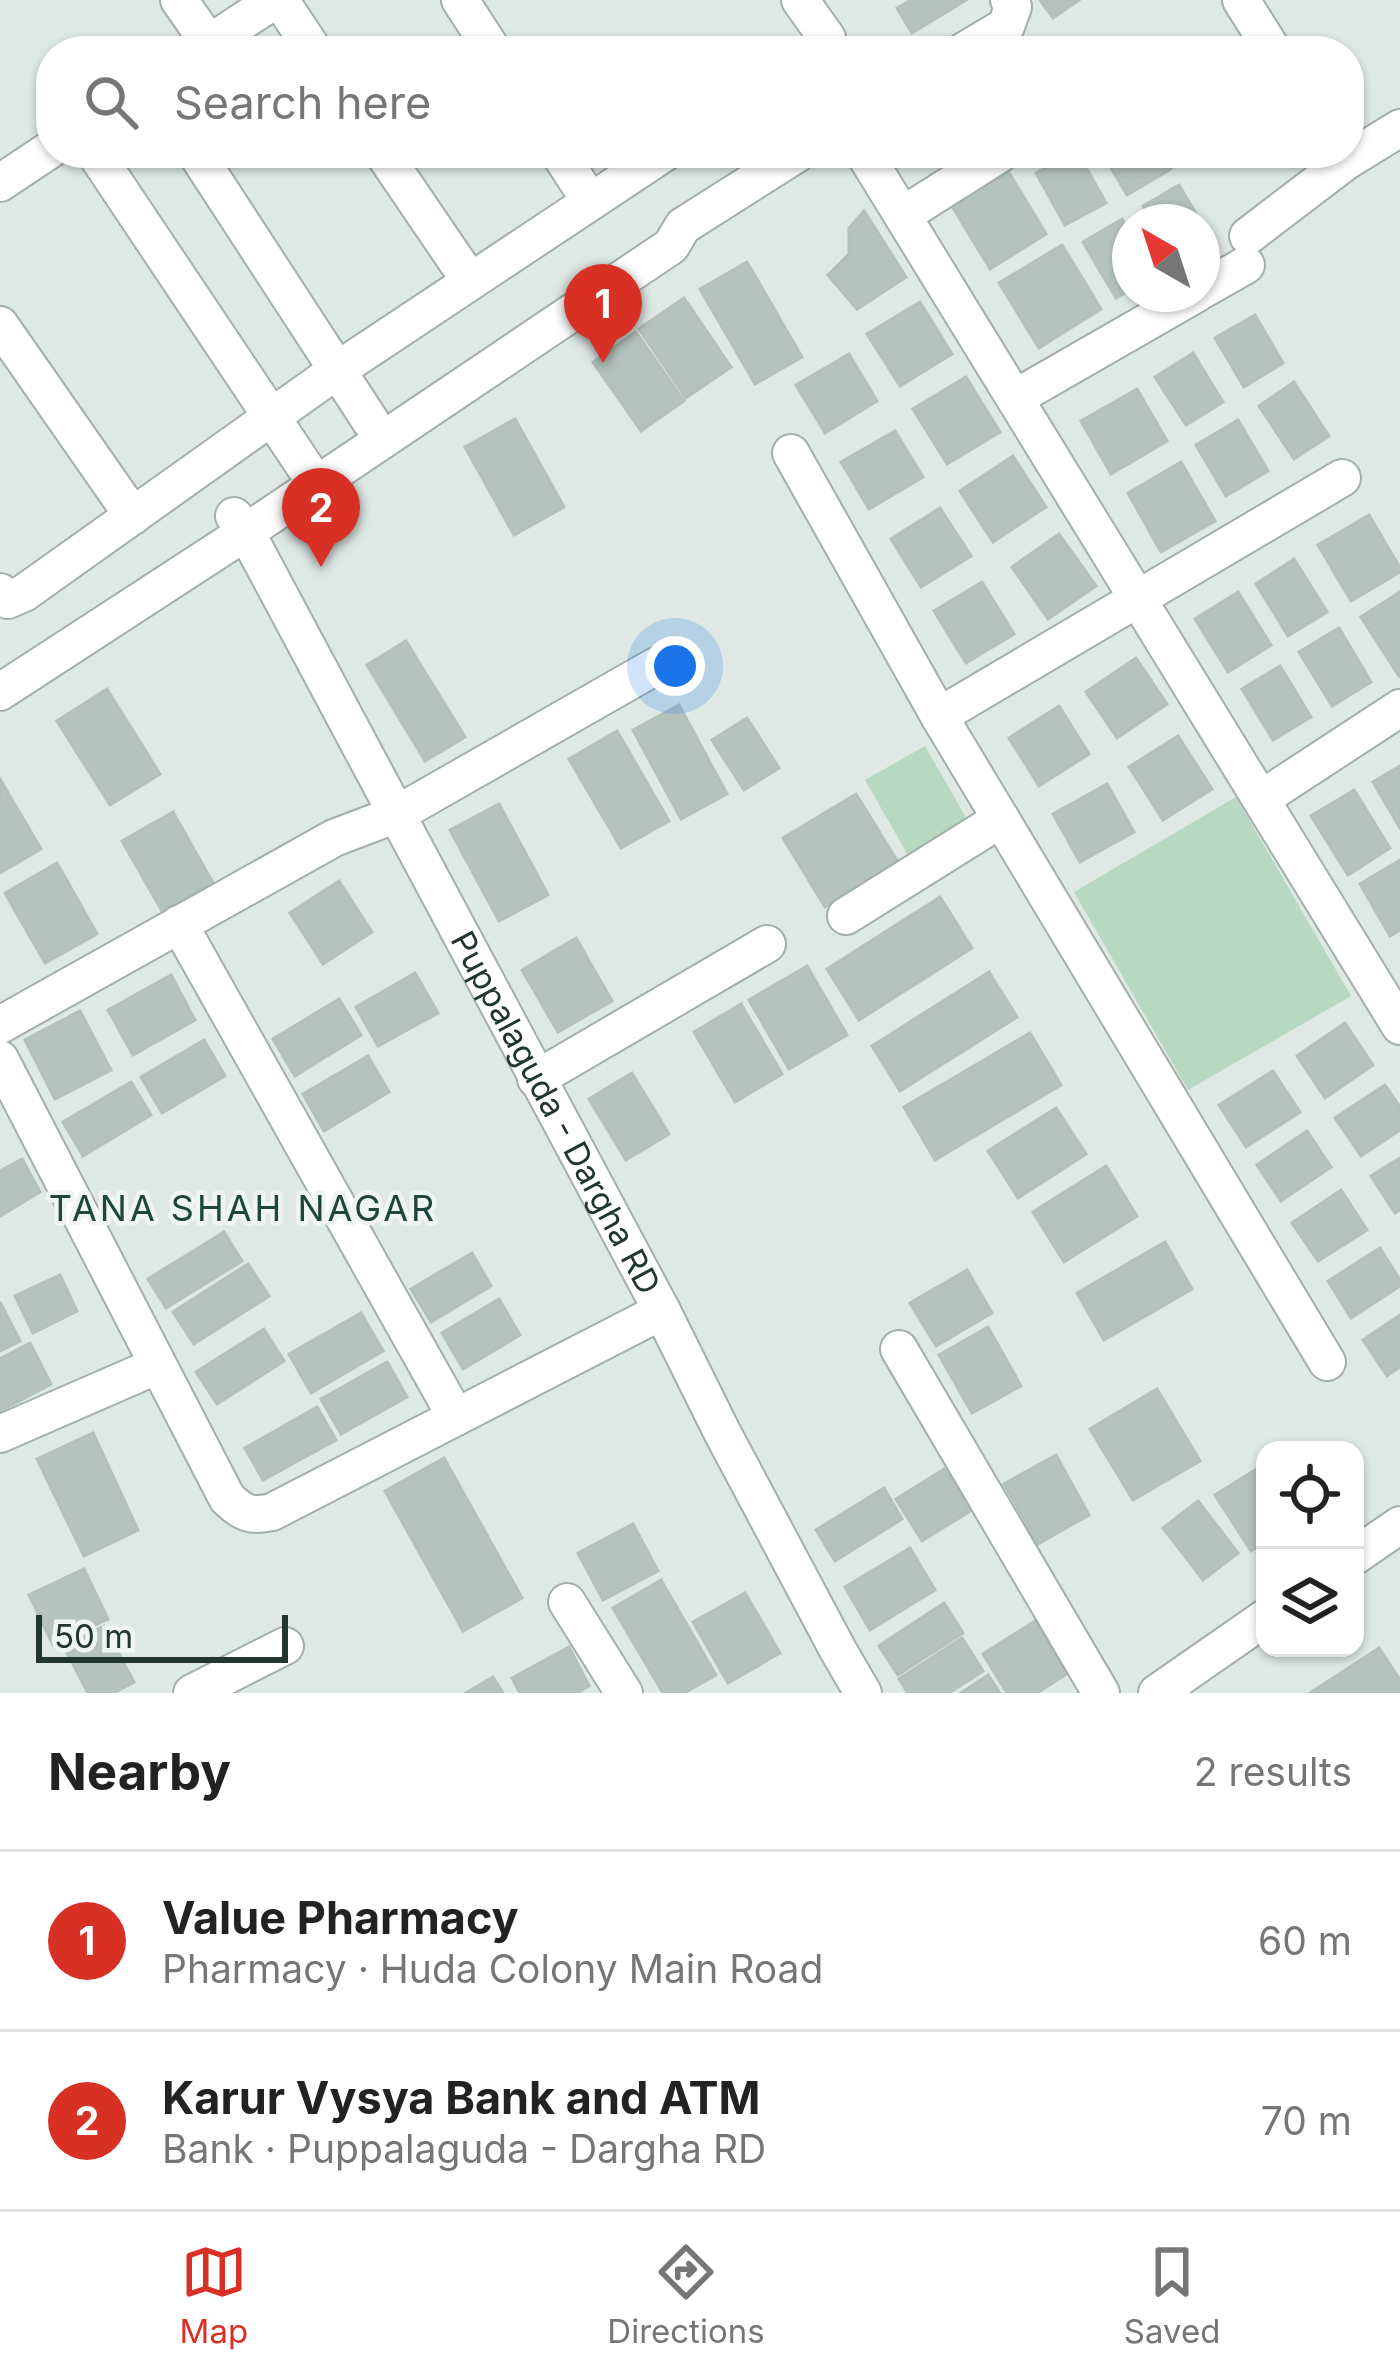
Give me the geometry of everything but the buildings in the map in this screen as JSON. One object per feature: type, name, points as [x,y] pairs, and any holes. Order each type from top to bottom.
[{"type":"street","points":[[179,0],[197,36]]},
{"type":"street","points":[[220,36],[277,0],[303,36]]},
{"type":"street","points":[[460,0],[483,36]]},
{"type":"street","points":[[800,0],[826,36]]},
{"type":"street","points":[[989,36],[1006,26],[1013,7],[1009,0]]},
{"type":"street","points":[[1241,0],[1264,36]]},
{"type":"street","points":[[1364,147],[1400,128]]},
{"type":"street","points":[[0,183],[36,159]]},
{"type":"street","points":[[105,168],[305,466]]},
{"type":"street","points":[[206,168],[371,422]]},
{"type":"street","points":[[393,168],[470,281]]},
{"type":"street","points":[[569,168],[590,201]]},
{"type":"street","points":[[0,592],[8,600],[24,593],[336,371],[641,168]]},
{"type":"street","points":[[0,666],[240,524],[305,466],[371,422],[774,168]]},
{"type":"street","points":[[873,168],[1261,799],[1388,978],[1400,1025]]},
{"type":"street","points":[[903,215],[977,168]]},
{"type":"street","points":[[1220,274],[1332,168]]},
{"type":"street","points":[[0,692],[671,234]]},
{"type":"street","points":[[1015,398],[1164,312]]},
{"type":"street","points":[[0,325],[133,515]]},
{"type":"street","points":[[791,453],[939,716],[1327,1362]]},
{"type":"street","points":[[939,716],[1342,478]]},
{"type":"street","name":"Puppalaguda - Dargha RD","points":[[240,524],[863,1693]]},
{"type":"street","points":[[0,1025],[334,838],[397,814],[656,666]]},
{"type":"street","points":[[1261,799],[1400,708]]},
{"type":"street","points":[[846,916],[1001,819]]},
{"type":"street","points":[[179,924],[456,1417]]},
{"type":"street","points":[[536,1079],[766,944]]},
{"type":"street","points":[[0,1059],[227,1498],[254,1516],[272,1512],[662,1311]]},
{"type":"street","points":[[898,1349],[1101,1693]]},
{"type":"street","points":[[0,1434],[157,1366]]},
{"type":"street","points":[[1364,1550],[1400,1525]]},
{"type":"street","points":[[567,1602],[624,1693]]},
{"type":"street","points":[[1156,1693],[1256,1624]]},
{"type":"street","points":[[192,1693],[285,1646]]},
{"type":"green space","points":[[925,746],[976,835],[916,869],[865,780]]},
{"type":"green space","points":[[1236,797],[1351,996],[1188,1090],[1074,892]]},
{"type":"place","name":"Value Pharmacy","points":[[603,363]]},
{"type":"place","name":"Karur Vysya Bank and ATM","points":[[321,567]]},
{"type":"district","name":"TANA SHAH NAGAR","points":[[243,1208]]}]
